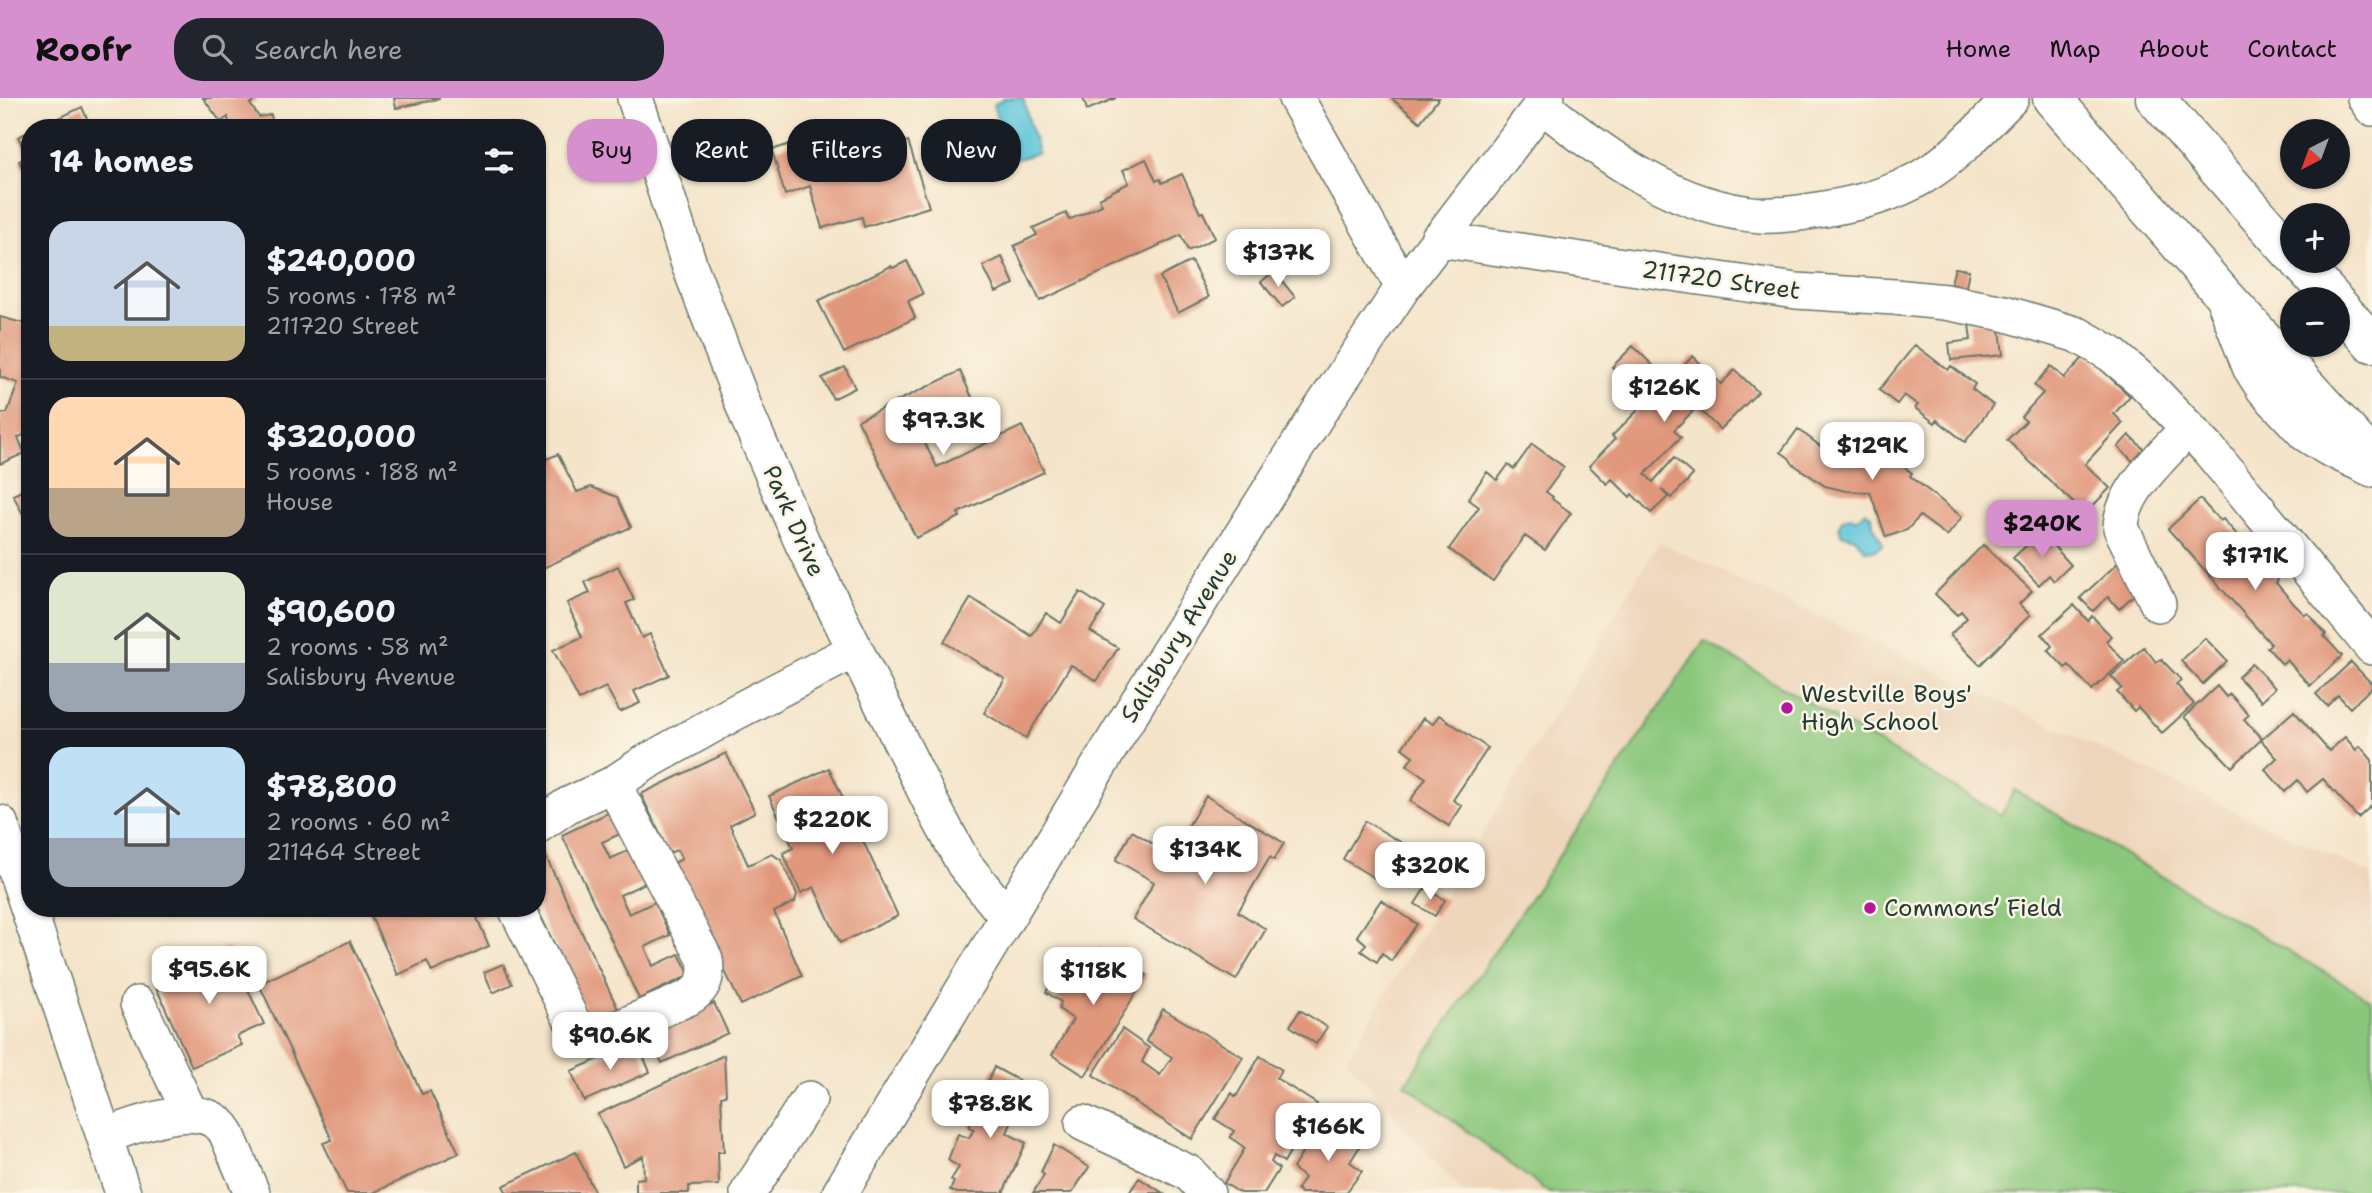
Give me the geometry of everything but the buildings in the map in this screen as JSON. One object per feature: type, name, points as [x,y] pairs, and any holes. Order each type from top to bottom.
[{"type":"highway","points":[[2052,98],[2220,291],[2372,457]]},
{"type":"highway","points":[[2077,98],[2280,325]]},
{"type":"highway","points":[[2155,98],[2280,240]]},
{"type":"highway","points":[[2310,273],[2322,287]]},
{"type":"highway","points":[[2350,318],[2372,343]]},
{"type":"highway","points":[[2310,357],[2372,426]]},
{"type":"street","name":"Park Drive","points":[[635,98],[690,267],[748,417],[802,542],[964,864],[1007,917]]},
{"type":"street","points":[[1296,98],[1403,287]]},
{"type":"street","points":[[2365,98],[2372,108]]},
{"type":"street","points":[[1545,101],[1577,133],[1648,180],[1702,203],[1762,215],[1801,213],[1850,205],[1894,191],[1931,171],[1961,148],[2010,99]]},
{"type":"street","name":"Salisbury Avenue","points":[[840,1193],[1164,659],[1319,412],[1403,287],[1545,101]]},
{"type":"street","name":"211720 Street","points":[[1438,239],[1796,291],[1919,299],[2004,313],[2063,330],[2093,342],[2144,382],[2209,450],[2372,647]]},
{"type":"street","points":[[2220,291],[2250,367],[2264,389],[2306,434],[2372,470]]},
{"type":"street","points":[[2158,604],[2132,554],[2120,528],[2120,522],[2123,509],[2133,491],[2188,428]]},
{"type":"street","points":[[546,820],[734,713],[855,650]]},
{"type":"street","points":[[520,917],[575,1027],[583,1037],[598,1037],[688,998],[699,990],[705,980],[705,959],[613,784]]},
{"type":"street","points":[[0,823],[21,886]]},
{"type":"street","points":[[31,917],[123,1193]]},
{"type":"street","points":[[138,1004],[190,1114]]},
{"type":"street","points":[[748,1193],[809,1099]]},
{"type":"street","points":[[104,1136],[165,1117],[190,1114],[212,1118],[223,1127],[252,1193]]},
{"type":"street","points":[[1083,1123],[1189,1173],[1207,1193]]},
{"type":"shaded area","name":"Commons’ Field","points":[[1659,542],[2372,875],[2372,1193],[1464,1193],[1346,1059]]},
{"type":"green space","name":"Commons’ Field","points":[[1704,641],[2001,815],[2015,790],[2372,1000],[2372,1193],[1549,1193],[1405,1084]]},
{"type":"water","points":[[1005,98],[1023,98],[1038,153],[1021,158],[1021,119],[998,119],[993,105]]},
{"type":"water","points":[[1865,511],[1872,516],[1873,525],[1883,544],[1876,550],[1866,551],[1855,538],[1841,534],[1839,526],[1842,519],[1851,517],[1856,520]]},
{"type":"place","name":"Westville Boys' High School","points":[[1787,708]]},
{"type":"place","name":"Commons’ Field","points":[[1870,908]]}]
